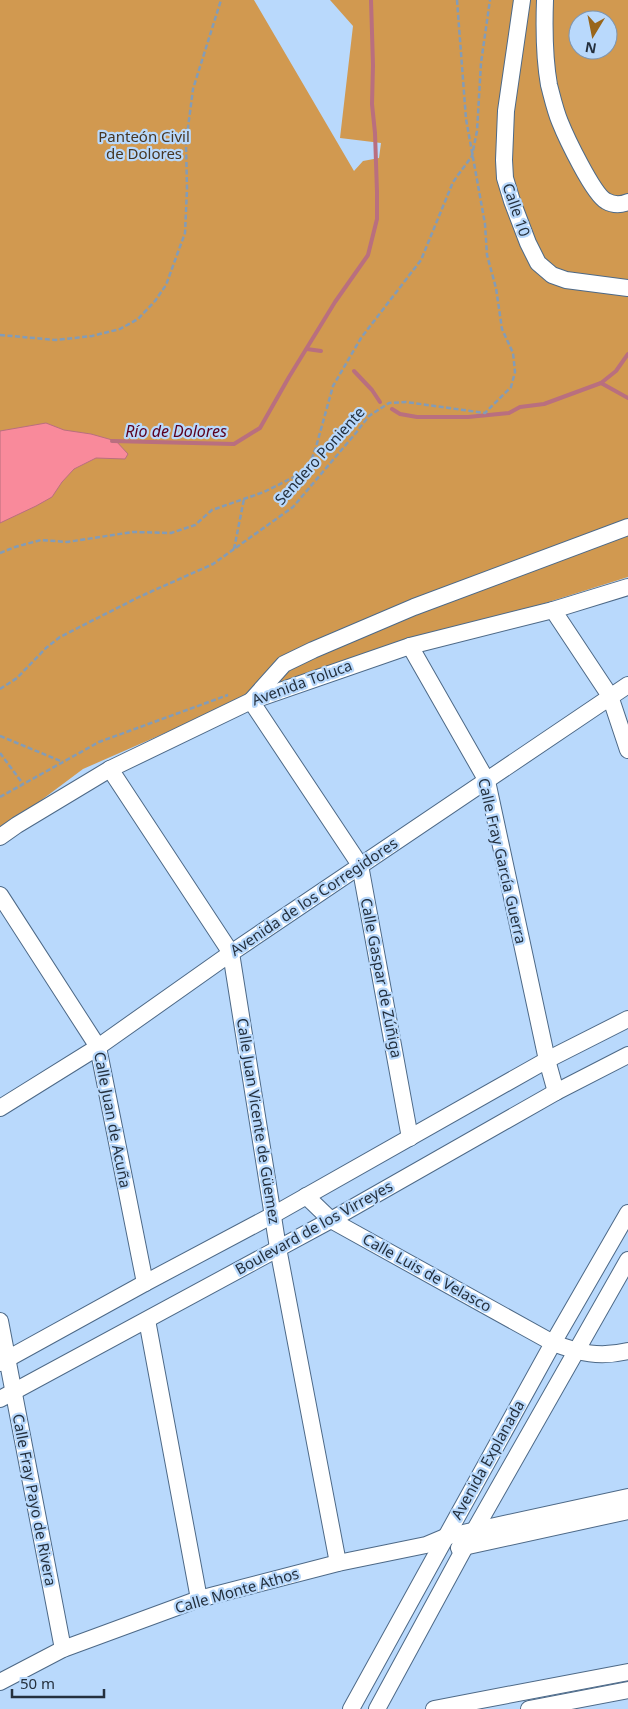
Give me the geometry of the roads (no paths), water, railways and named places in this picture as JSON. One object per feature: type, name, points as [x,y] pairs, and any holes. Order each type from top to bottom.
[{"type":"street","name":"Calle 10","points":[[522,0],[506,111],[504,160],[505,178],[524,234],[538,263],[552,276],[566,280],[628,288]]},
{"type":"street","points":[[545,0],[544,28],[549,84],[560,122],[588,179],[604,200],[613,204],[628,202]]},
{"type":"street","points":[[251,701],[284,664],[312,650],[414,607],[628,527]]},
{"type":"street","name":"Avenida Toluca","points":[[0,838],[110,769],[251,701],[410,646],[553,610],[628,587]]},
{"type":"street","points":[[553,610],[610,696],[627,745]]},
{"type":"street","name":"Calle Fray García Guerra","points":[[410,646],[487,781],[547,1060],[556,1092]]},
{"type":"street","name":"Avenida de los Corregidores","points":[[0,1108],[98,1047],[231,953],[628,685]]},
{"type":"street","name":"Calle Gaspar de Zúñiga","points":[[251,701],[360,865],[410,1138]]},
{"type":"street","name":"Calle Juan Vicente de Güemez","points":[[110,769],[231,953],[278,1248],[338,1563]]},
{"type":"street","name":"Calle Juan de Acuña","points":[[0,895],[98,1047],[144,1283]]},
{"type":"street","points":[[3,1361],[144,1283],[273,1215],[547,1060],[628,1019]]},
{"type":"street","name":"Boulevard de los Virreyes","points":[[6,1396],[331,1220],[556,1092],[628,1055]]},
{"type":"street","name":"Calle Luis de Velasco","points":[[306,1196],[331,1220],[553,1343],[575,1352],[594,1355],[628,1351]]},
{"type":"street","name":"Avenida Explanada","points":[[351,1709],[436,1544],[628,1213]]},
{"type":"street","name":"Avenida Explanada","points":[[378,1709],[465,1547],[628,1260]]},
{"type":"street","name":"Calle Fray Payo de Rivera","points":[[0,1320],[6,1396],[63,1649]]},
{"type":"street","points":[[147,1320],[199,1598]]},
{"type":"street","name":"Calle Monte Athos","points":[[0,1682],[63,1649],[199,1598],[338,1563],[436,1544],[475,1532],[628,1498]]},
{"type":"street","name":"Calle Monte Athos","points":[[436,1544],[465,1547],[628,1511]]},
{"type":"street","points":[[434,1709],[628,1672]]},
{"type":"street","points":[[529,1709],[628,1690]]},
{"type":"waterway","name":"Río de Dolores","points":[[112,441],[234,444],[260,428],[335,302],[368,255],[377,219],[375,133],[372,104],[371,0]]},
{"type":"waterway","points":[[307,349],[321,351]]},
{"type":"waterway","points":[[392,409],[400,414],[417,417],[468,417],[509,413],[520,407],[544,404],[601,383],[616,371],[628,354]]},
{"type":"waterway","points":[[354,371],[372,390],[380,402]]},
{"type":"waterway","points":[[601,383],[628,398]]},
{"type":"park label","name":"Panteón Civil de Dolores","points":[[144,146]]}]
